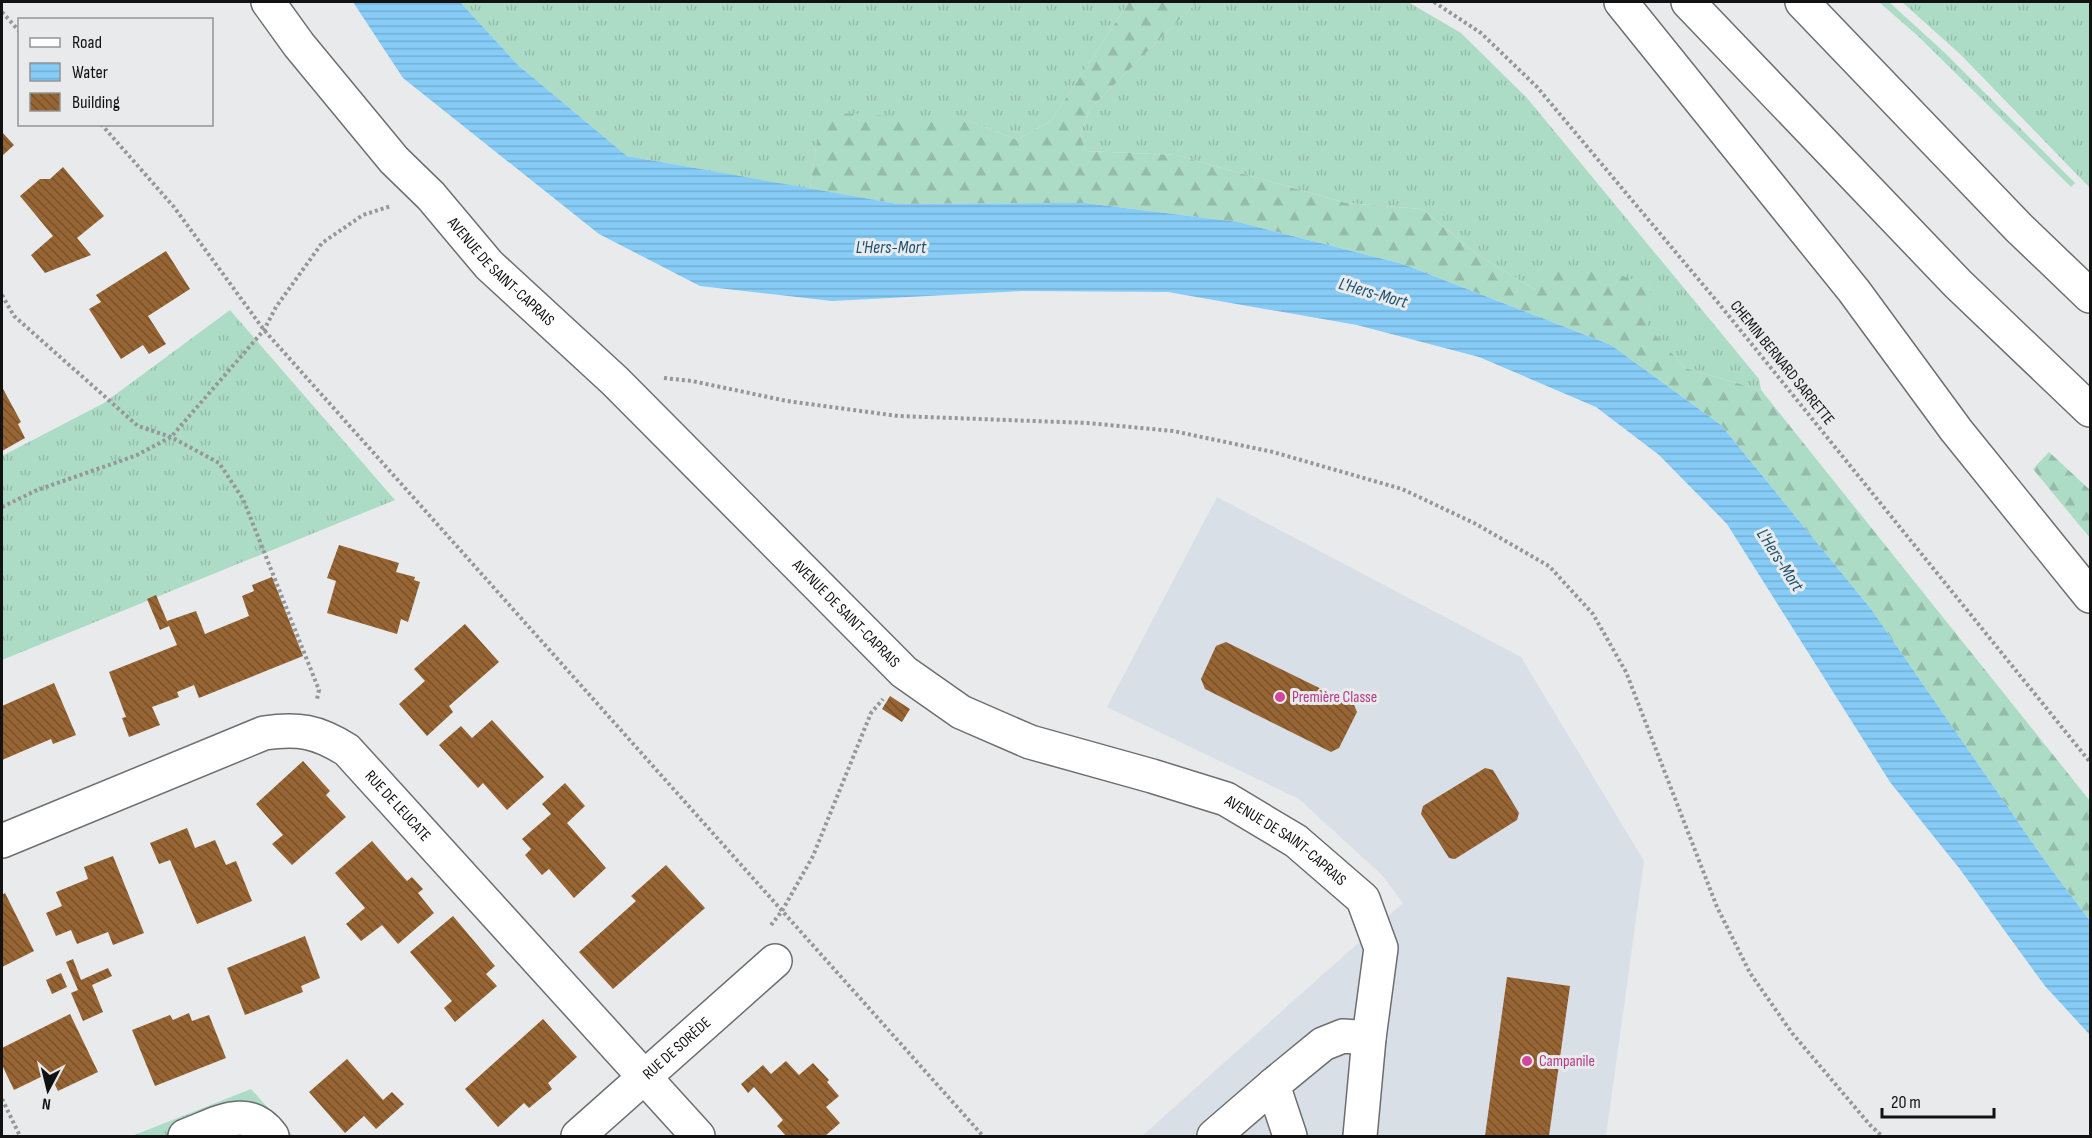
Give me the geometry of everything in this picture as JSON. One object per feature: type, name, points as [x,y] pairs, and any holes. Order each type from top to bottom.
[{"type":"main road","name":"AVENUE DE SAINT-CAPRAIS","points":[[268,2],[299,45],[372,134],[430,196],[489,265],[615,381],[904,672],[961,712],[1030,742],[1226,799],[1296,841],[1363,899],[1381,948],[1369,1038],[1360,1137]]},
{"type":"main road","points":[[1621,2],[1854,291],[1956,430],[2091,596]]},
{"type":"main road","points":[[1688,2],[1958,284],[2091,410]]},
{"type":"main road","points":[[1802,2],[2019,228],[2091,296]]},
{"type":"main road","name":"RUE DE LEUCATE","points":[[2,841],[264,733],[289,730],[308,731],[330,739],[347,750],[699,1137]]},
{"type":"main road","name":"RUE DE SORÈDE","points":[[578,1137],[775,962]]},
{"type":"main road","points":[[1214,1137],[1323,1044],[1344,1036],[1369,1038]]},
{"type":"main road","points":[[1273,1085],[1290,1137]]},
{"type":"main road","points":[[185,1137],[238,1117],[255,1120],[267,1129],[272,1137]]},
{"type":"path","name":"CHEMIN BERNARD SARRETTE","points":[[1434,2],[1481,33],[1537,87],[1720,305],[2091,762]]},
{"type":"path","points":[[2,12],[18,30]]},
{"type":"path","points":[[103,126],[174,207],[264,330],[983,1137]]},
{"type":"path","points":[[2,507],[35,491],[137,455],[171,436],[264,330],[276,307],[322,243],[363,215],[401,202],[430,196]]},
{"type":"path","points":[[2,296],[14,316],[138,426],[171,436],[219,463],[243,499],[319,690],[308,731]]},
{"type":"path","points":[[615,381],[654,378],[692,381],[787,401],[898,416],[1088,423],[1173,431],[1274,452],[1402,489],[1474,523],[1549,566],[1593,614],[1626,672],[1717,907],[1750,973],[1792,1033],[1882,1137]]},
{"type":"path","points":[[775,962],[765,933],[782,911],[813,856],[871,713],[904,672]]},
{"type":"path","points":[[2,1100],[20,1137]]},
{"type":"shaded area","points":[[1217,497],[1521,657],[1644,861],[1606,1136],[1142,1136],[1403,903],[1383,876],[1299,799],[1107,707]]},
{"type":"green space","points":[[460,2],[1129,2],[1051,121],[1017,140],[967,120],[817,140],[810,189],[627,156],[518,65]]},
{"type":"green space","points":[[1129,2],[1197,2],[1090,109],[1080,134],[1086,151],[1176,155],[1346,203],[1422,209],[1478,255],[1536,290],[1549,269],[1608,272],[1650,284],[1648,327],[1685,368],[1761,390],[2090,801],[2090,921],[2043,858],[1871,609],[1721,425],[1611,345],[1403,264],[1238,222],[1085,203],[898,204],[810,189],[817,140],[836,113],[967,120],[1017,140],[1051,121]]},
{"type":"green space","points":[[1197,2],[1408,2],[1461,33],[1527,98],[1759,379],[1761,390],[1685,368],[1647,327],[1650,284],[1536,290],[1478,255],[1422,209],[1346,203],[1176,155],[1086,151],[1080,134],[1090,109]]},
{"type":"green space","points":[[1879,2],[1889,2],[1944,52],[2075,183],[2071,187],[1919,37]]},
{"type":"green space","points":[[1902,2],[2090,2],[2090,188],[1961,55]]},
{"type":"green space","points":[[230,310],[395,500],[2,660],[2,456],[104,403]]},
{"type":"green space","points":[[2049,452],[2090,490],[2090,538],[2033,469]]},
{"type":"green space","points":[[251,1089],[293,1136],[132,1136]]},
{"type":"water","name":"L'Hers-Mort","points":[[353,2],[460,2],[518,65],[627,156],[898,204],[1085,203],[1238,222],[1403,264],[1611,345],[1721,425],[1871,609],[2043,858],[2090,921],[2090,1035],[2045,986],[1959,868],[1890,782],[1727,524],[1659,455],[1596,407],[1479,357],[1357,325],[1168,292],[1022,291],[832,301],[700,286],[599,234],[403,78]]},
{"type":"building","points":[[2,132],[14,145],[2,156]]},
{"type":"building","points":[[63,167],[104,216],[77,238],[91,255],[45,273],[31,255],[53,236],[20,196],[40,179],[50,179]]},
{"type":"building","points":[[166,251],[190,289],[148,316],[166,344],[149,354],[143,345],[121,359],[89,309],[101,302],[96,295]]},
{"type":"building","points":[[2,387],[21,422],[18,424],[25,438],[2,451]]},
{"type":"building","points":[[339,545],[399,563],[396,572],[415,577],[414,580],[420,582],[408,622],[401,619],[397,634],[327,613],[336,581],[327,578]]},
{"type":"building","points":[[272,577],[303,656],[199,698],[194,685],[177,692],[179,697],[152,707],[160,725],[129,737],[122,718],[126,717],[109,672],[177,645],[169,626],[160,630],[147,599],[156,595],[167,621],[196,611],[205,634],[249,616],[242,596],[254,591],[252,585]]},
{"type":"building","points":[[465,624],[499,662],[449,706],[453,712],[427,736],[399,704],[425,681],[414,669]]},
{"type":"building","name":"Première Classe","points":[[1226,642],[1354,705],[1357,712],[1339,748],[1331,752],[1205,689],[1201,679],[1216,646]]},
{"type":"building","points":[[54,683],[76,735],[53,744],[51,739],[2,760],[2,706]]},
{"type":"building","points":[[890,696],[910,709],[902,722],[882,709]]},
{"type":"building","points":[[492,720],[544,777],[507,810],[483,783],[478,788],[439,745],[461,726],[472,738]]},
{"type":"building","points":[[303,761],[330,791],[326,795],[346,817],[292,865],[272,844],[283,835],[256,804]]},
{"type":"building","points":[[1485,768],[1493,770],[1519,813],[1517,820],[1455,859],[1449,858],[1421,814],[1423,806]]},
{"type":"building","points":[[565,783],[585,806],[567,823],[606,868],[574,898],[549,869],[542,875],[525,855],[531,849],[522,839],[551,814],[542,804]]},
{"type":"building","points":[[187,828],[195,848],[215,840],[226,865],[236,861],[252,901],[197,924],[170,860],[159,864],[150,843]]},
{"type":"building","points":[[372,841],[407,881],[412,877],[423,889],[418,893],[434,913],[398,944],[382,925],[361,941],[346,924],[365,908],[335,873]]},
{"type":"building","points":[[113,856],[144,933],[113,945],[108,932],[77,944],[71,930],[56,936],[46,913],[62,906],[56,892],[88,879],[84,867]]},
{"type":"building","points":[[666,865],[705,908],[613,989],[579,952],[636,901],[631,896]]},
{"type":"building","points":[[5,893],[34,951],[2,967],[2,895]]},
{"type":"building","points":[[453,916],[495,966],[486,974],[497,986],[455,1022],[444,1008],[452,1001],[410,952]]},
{"type":"building","points":[[305,936],[320,978],[301,986],[303,992],[245,1015],[227,968]]},
{"type":"building","points":[[73,959],[81,980],[108,968],[112,976],[92,985],[103,1012],[83,1021],[71,993],[78,990],[66,962]]},
{"type":"building","points":[[61,973],[67,987],[52,994],[46,980]]},
{"type":"building","name":"Campanile","points":[[1507,977],[1570,986],[1549,1136],[1485,1136]]},
{"type":"building","points":[[189,1013],[192,1021],[209,1015],[226,1058],[155,1086],[132,1030],[170,1015],[173,1020]]},
{"type":"building","points":[[70,1014],[98,1072],[58,1091],[49,1073],[14,1090],[2,1065],[2,1048]]},
{"type":"building","points":[[543,1019],[577,1057],[548,1083],[552,1089],[529,1108],[524,1103],[498,1127],[465,1089]]},
{"type":"building","points":[[347,1059],[383,1100],[392,1092],[404,1104],[376,1129],[364,1116],[345,1133],[309,1092]]},
{"type":"building","points":[[786,1061],[799,1075],[813,1063],[829,1080],[827,1082],[839,1096],[826,1107],[840,1123],[825,1136],[786,1136],[777,1126],[783,1120],[754,1087],[748,1093],[741,1084],[763,1065],[771,1074]]},
{"type":"place","name":"Première Classe","points":[[1280,697]]},
{"type":"place","name":"Campanile","points":[[1527,1061]]}]
